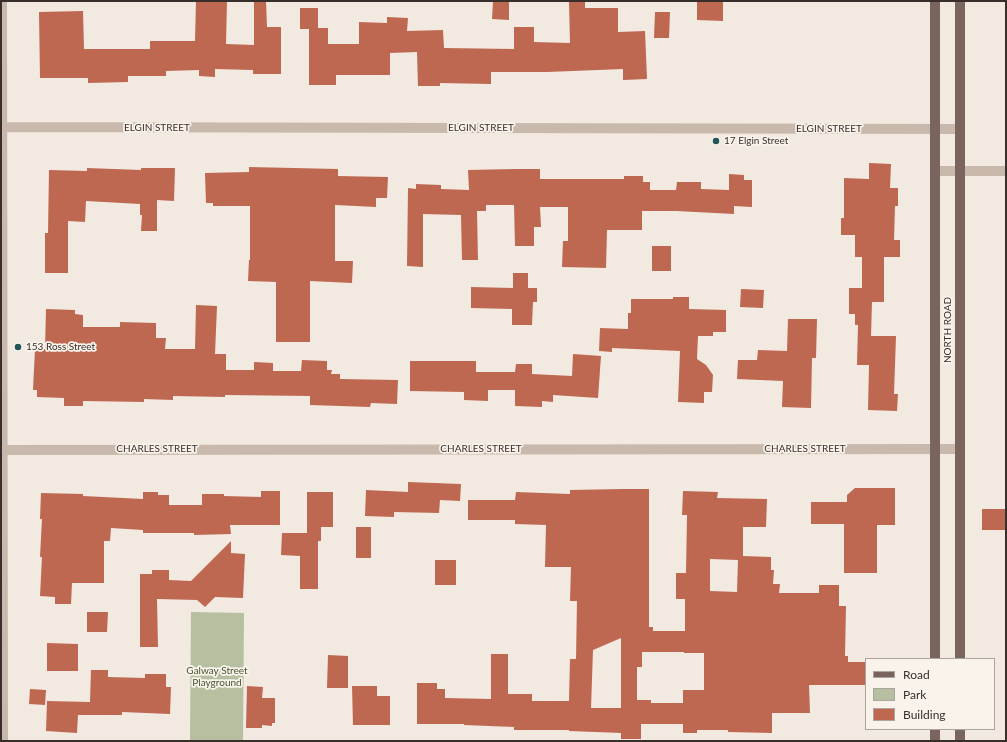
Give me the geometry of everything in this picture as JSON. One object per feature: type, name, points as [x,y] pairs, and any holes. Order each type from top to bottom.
[{"type":"main road","name":"NORTH ROAD","points":[[935,1],[935,658]]},
{"type":"main road","name":"NORTH ROAD","points":[[960,1],[960,658]]},
{"type":"main road","points":[[935,730],[935,741]]},
{"type":"main road","points":[[960,730],[960,741]]},
{"type":"street","points":[[2,1],[3,741]]},
{"type":"street","name":"ELGIN STREET","points":[[2,127],[959,129]]},
{"type":"street","points":[[935,171],[1006,171]]},
{"type":"street","name":"CHARLES STREET","points":[[3,450],[960,449]]},
{"type":"green space","name":"Galway Street Playground","points":[[191,612],[244,613],[243,741],[190,741]]},
{"type":"building","points":[[196,1],[227,1],[226,44],[254,45],[254,1],[266,1],[267,27],[281,27],[281,74],[253,74],[253,70],[215,69],[215,77],[199,76],[199,70],[166,71],[166,76],[128,76],[128,82],[88,83],[88,78],[40,78],[39,12],[83,11],[84,49],[150,49],[150,41],[195,41]]},
{"type":"building","points":[[493,1],[509,1],[509,20],[492,19]]},
{"type":"building","points":[[569,1],[585,1],[585,8],[618,8],[618,32],[645,31],[647,79],[623,80],[623,69],[547,72],[491,72],[491,84],[440,83],[440,86],[418,86],[417,52],[390,53],[390,75],[336,75],[336,85],[309,85],[309,29],[300,29],[300,8],[318,8],[318,28],[328,28],[328,44],[359,44],[359,22],[387,23],[387,17],[408,18],[407,31],[443,30],[444,48],[514,49],[514,27],[534,27],[534,42],[570,43]]},
{"type":"building","points":[[697,1],[723,1],[723,21],[697,20]]},
{"type":"building","points":[[655,12],[670,12],[669,38],[654,38]]},
{"type":"building","points":[[869,163],[891,164],[890,188],[898,188],[898,206],[895,206],[894,240],[900,240],[900,257],[884,257],[884,302],[872,302],[871,336],[896,336],[894,394],[898,394],[897,411],[868,410],[869,365],[857,365],[858,325],[855,325],[855,314],[849,314],[849,288],[862,288],[862,257],[855,257],[855,235],[841,235],[841,218],[844,218],[844,178],[869,179]]},
{"type":"building","points":[[249,167],[338,169],[338,176],[388,177],[387,198],[376,198],[376,207],[335,205],[335,261],[353,261],[352,283],[310,281],[310,342],[276,342],[276,282],[248,281],[250,260],[250,206],[213,206],[213,203],[206,203],[205,173],[249,172]]},
{"type":"building","points":[[87,168],[141,170],[141,168],[175,168],[174,201],[157,200],[157,231],[141,231],[142,215],[140,215],[140,204],[86,201],[85,222],[68,221],[68,273],[45,273],[45,233],[48,233],[49,170],[87,171]]},
{"type":"building","points":[[540,169],[540,179],[624,179],[624,176],[643,176],[643,182],[650,182],[650,190],[676,190],[677,182],[701,182],[701,189],[729,190],[729,174],[744,175],[744,180],[752,180],[752,207],[734,206],[734,214],[642,211],[642,230],[607,230],[606,268],[562,267],[563,241],[568,241],[568,207],[540,207],[541,227],[534,227],[534,246],[515,246],[514,205],[486,205],[486,211],[477,211],[478,260],[462,260],[461,215],[423,214],[423,267],[407,266],[408,188],[416,189],[416,184],[441,185],[441,189],[469,190],[468,170]]},
{"type":"building","points":[[652,246],[671,246],[671,271],[652,271]]},
{"type":"building","points":[[513,273],[528,273],[528,288],[537,288],[537,302],[533,302],[532,325],[512,325],[512,309],[471,308],[471,287],[513,288]]},
{"type":"building","points":[[741,289],[764,290],[763,308],[740,307]]},
{"type":"building","points":[[673,297],[689,297],[689,309],[726,310],[726,332],[713,332],[713,336],[698,336],[697,359],[706,365],[713,375],[712,392],[704,392],[704,403],[678,402],[680,351],[612,348],[612,352],[599,351],[600,328],[628,329],[628,313],[631,313],[631,299],[673,299]]},
{"type":"building","points":[[196,305],[217,306],[215,354],[226,354],[226,370],[254,370],[254,362],[273,363],[273,371],[301,371],[302,360],[327,361],[327,370],[332,370],[331,374],[340,374],[340,379],[398,380],[397,404],[371,403],[370,407],[310,405],[310,396],[225,395],[225,397],[173,396],[173,400],[144,399],[144,402],[83,401],[83,406],[64,406],[64,398],[37,397],[37,390],[33,390],[35,349],[45,349],[46,309],[75,310],[75,314],[83,315],[83,327],[120,327],[120,322],[156,323],[156,338],[166,338],[165,349],[195,349]]},
{"type":"building","points":[[788,319],[817,319],[816,358],[812,358],[811,408],[782,407],[783,381],[737,379],[738,360],[757,360],[758,350],[787,351]]},
{"type":"building","points":[[573,354],[601,356],[598,398],[553,395],[553,402],[542,401],[542,407],[515,406],[515,390],[488,390],[488,401],[464,400],[464,392],[410,391],[410,361],[476,361],[476,372],[515,372],[516,364],[532,364],[532,374],[572,376]]},
{"type":"building","points":[[408,482],[461,484],[460,501],[440,500],[439,513],[394,512],[394,517],[365,516],[366,490],[408,492]]},
{"type":"building","points":[[855,488],[895,488],[895,525],[877,525],[877,573],[844,573],[844,524],[811,524],[811,502],[847,502],[847,495]]},
{"type":"building","points":[[649,489],[649,627],[653,627],[653,631],[685,631],[685,599],[676,599],[676,573],[686,573],[687,515],[682,515],[683,491],[718,492],[717,498],[767,499],[766,527],[743,527],[743,556],[771,557],[771,570],[774,570],[773,584],[780,584],[779,593],[819,593],[819,585],[839,585],[839,606],[846,606],[845,656],[848,656],[848,662],[865,662],[865,685],[809,685],[810,713],[772,713],[772,733],[728,732],[728,730],[697,730],[697,733],[683,733],[683,724],[641,724],[641,739],[621,739],[621,733],[569,730],[514,730],[514,727],[464,724],[417,724],[417,683],[437,683],[437,689],[445,689],[445,698],[491,699],[491,654],[508,654],[508,694],[532,694],[532,701],[569,701],[570,659],[576,659],[577,601],[570,601],[571,567],[545,567],[546,525],[515,524],[515,520],[468,520],[468,500],[515,500],[516,492],[570,494],[570,490]],"holes":[[[710,559],[738,560],[737,592],[710,591]],[[621,638],[621,708],[591,708],[593,650]],[[642,652],[704,653],[704,690],[683,690],[683,703],[651,703],[651,700],[637,700],[637,667],[642,667]]]},
{"type":"building","points":[[261,491],[280,491],[280,525],[230,525],[231,534],[194,535],[194,533],[143,533],[143,530],[111,528],[110,541],[104,541],[104,583],[72,583],[71,604],[55,604],[55,597],[40,596],[42,557],[40,557],[42,519],[40,519],[41,493],[83,494],[83,496],[143,499],[143,492],[158,492],[158,495],[169,495],[169,505],[202,505],[202,494],[261,497]]},
{"type":"building","points":[[307,492],[333,492],[333,527],[321,527],[321,541],[318,541],[318,589],[300,589],[300,556],[281,555],[282,533],[307,533]]},
{"type":"building","points":[[982,509],[1006,509],[1006,530],[982,530]]},
{"type":"building","points":[[356,527],[371,527],[371,558],[356,558]]},
{"type":"building","points":[[231,541],[231,553],[245,554],[243,598],[215,597],[205,607],[197,600],[157,599],[158,647],[140,647],[140,574],[152,574],[152,570],[169,570],[169,580],[191,581]]},
{"type":"building","points":[[435,560],[456,560],[456,585],[435,585]]},
{"type":"building","points":[[87,612],[108,612],[107,632],[87,632]]},
{"type":"building","points":[[47,643],[78,644],[78,671],[47,671]]},
{"type":"building","points":[[328,655],[348,656],[348,688],[327,688]]},
{"type":"building","points":[[91,670],[108,670],[108,677],[145,678],[145,674],[166,674],[166,687],[171,687],[170,714],[122,712],[122,715],[78,715],[77,733],[46,731],[47,701],[90,702]]},
{"type":"building","points":[[247,686],[263,687],[262,698],[275,698],[275,723],[272,723],[272,726],[262,725],[262,728],[246,728]]},
{"type":"building","points":[[352,686],[377,686],[377,696],[390,696],[390,725],[353,725]]},
{"type":"building","points":[[30,689],[46,690],[45,705],[29,704]]},
{"type":"place","name":"17 Elgin Street","points":[[716,141]]},
{"type":"place","name":"153 Ross Street","points":[[18,347]]}]
